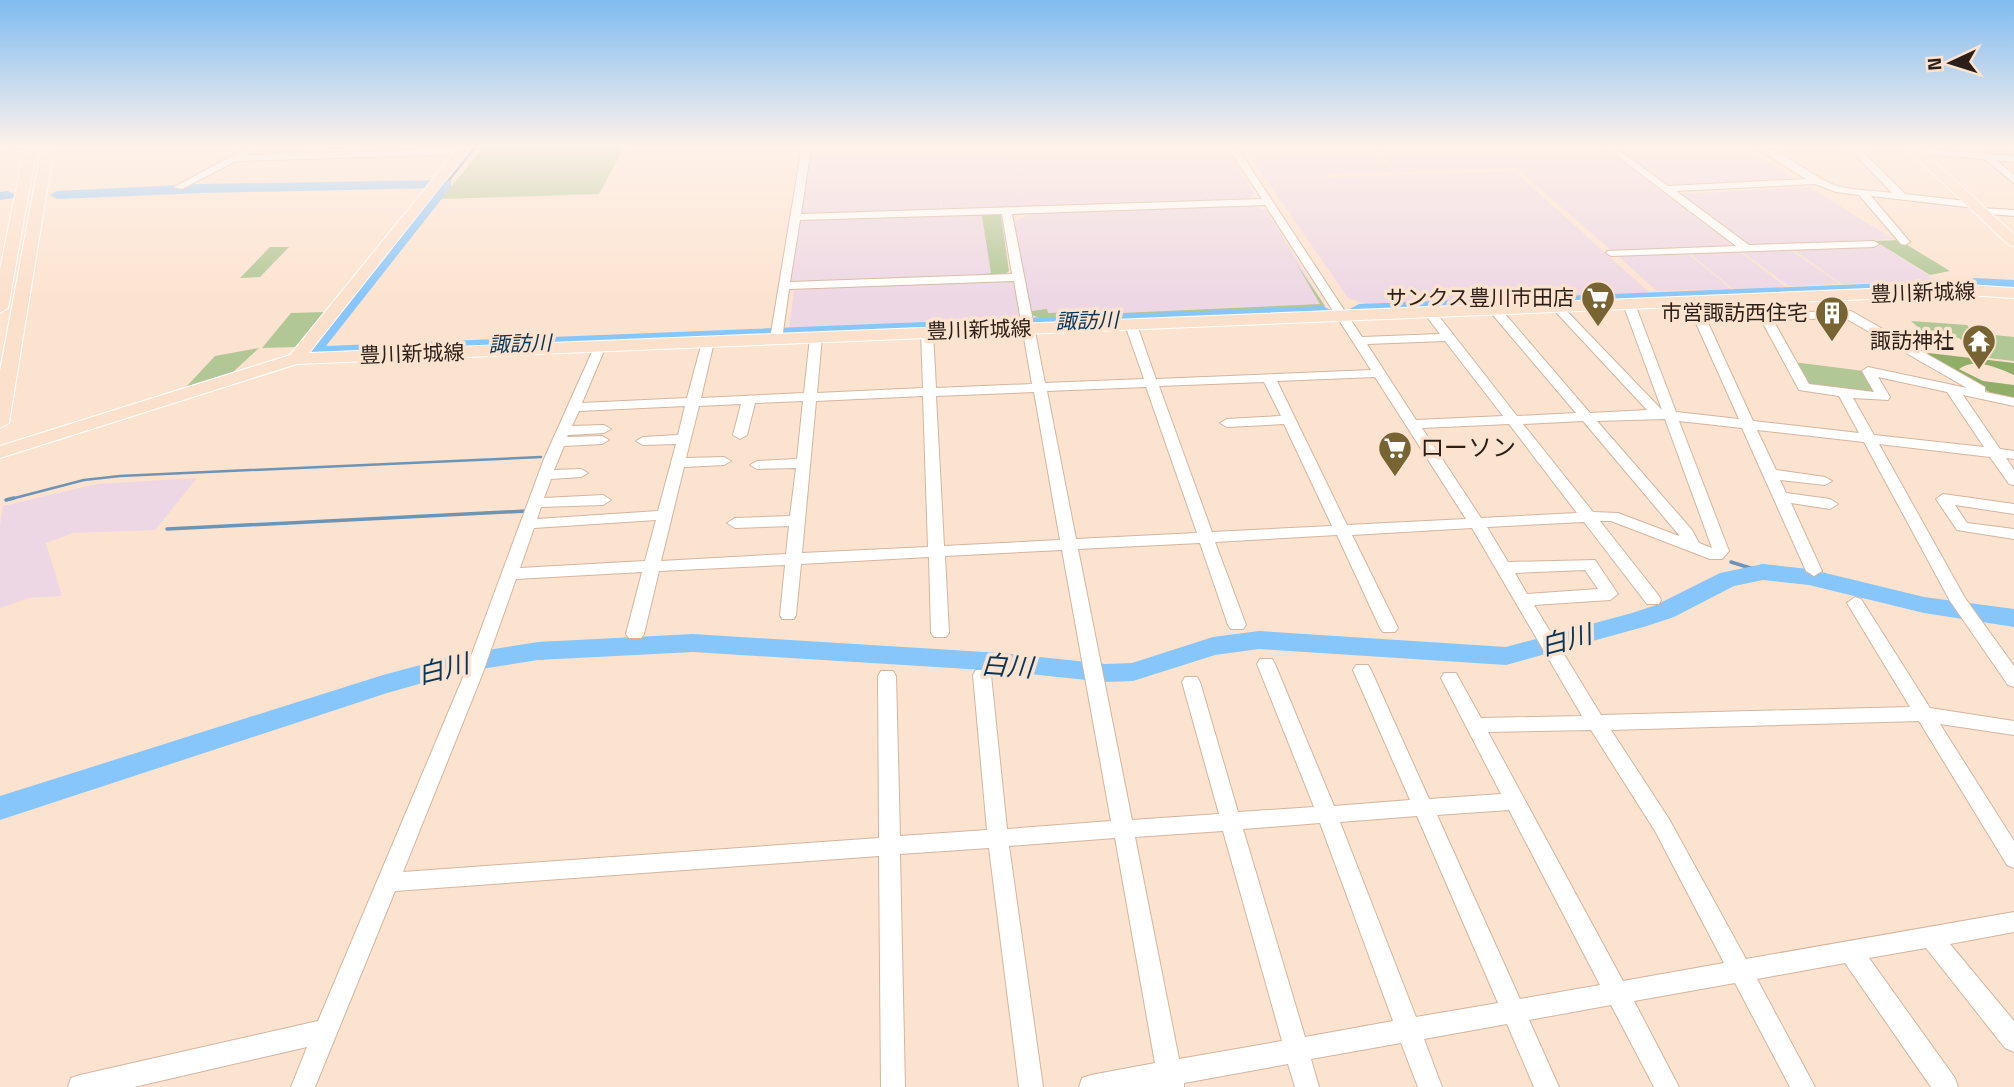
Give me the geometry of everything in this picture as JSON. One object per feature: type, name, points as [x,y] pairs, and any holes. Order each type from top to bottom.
[{"type":"main road","points":[[0,308],[21,197]]},
{"type":"main road","points":[[0,423],[37,197]]},
{"type":"main road","points":[[296,359],[425,197]]},
{"type":"main road","points":[[1966,197],[2014,242]]},
{"type":"main road","name":"豊川新城線","points":[[0,452],[296,359],[708,342],[776,335],[816,337],[927,332],[1027,324],[1131,325],[1966,290],[2014,293]]},
{"type":"street","points":[[776,335],[797,197]]},
{"type":"street","points":[[1266,197],[1476,522],[1595,720],[1662,825],[1803,1087]]},
{"type":"street","points":[[1677,197],[1746,248]]},
{"type":"street","points":[[1866,197],[1906,242]]},
{"type":"street","points":[[1902,197],[2014,214]]},
{"type":"street","points":[[794,217],[1270,202]]},
{"type":"street","points":[[1006,211],[1171,1079]]},
{"type":"street","points":[[1611,253],[1874,244]]},
{"type":"street","points":[[784,286],[1019,277]]},
{"type":"street","points":[[1791,298],[1801,316]]},
{"type":"street","points":[[1692,301],[1814,570]]},
{"type":"street","points":[[508,574],[1613,516],[1716,555],[1721,551],[1664,414],[1629,304]]},
{"type":"street","points":[[1557,307],[1664,414]]},
{"type":"street","points":[[1496,311],[1686,533],[1693,547]]},
{"type":"street","points":[[1430,313],[1653,600]]},
{"type":"street","points":[[1995,398],[1847,314],[1765,316],[1804,387],[1883,397],[1868,372],[2014,402]]},
{"type":"street","points":[[1131,325],[1237,625]]},
{"type":"street","points":[[927,332],[940,633]]},
{"type":"street","points":[[788,615],[816,337]]},
{"type":"street","points":[[1359,341],[1450,337]]},
{"type":"street","points":[[635,634],[708,342]]},
{"type":"street","points":[[303,1087],[473,675],[560,436],[600,346]]},
{"type":"street","points":[[572,407],[1380,373]]},
{"type":"street","points":[[1269,378],[1389,628]]},
{"type":"street","points":[[1952,389],[2014,481]]},
{"type":"street","points":[[1844,393],[1960,604],[2014,680]]},
{"type":"street","points":[[740,435],[749,400]]},
{"type":"street","points":[[1414,424],[1664,414],[2014,455]]},
{"type":"street","points":[[1227,423],[1289,421]]},
{"type":"street","points":[[560,436],[603,435]]},
{"type":"street","points":[[643,441],[683,439]]},
{"type":"street","points":[[677,463],[724,461]]},
{"type":"street","points":[[757,465],[804,463]]},
{"type":"street","points":[[547,475],[581,473]]},
{"type":"street","points":[[1770,474],[1825,481]]},
{"type":"street","points":[[1781,497],[1830,504]]},
{"type":"street","points":[[2014,509],[1943,499],[1962,527],[2014,534]]},
{"type":"street","points":[[536,503],[603,500]]},
{"type":"street","points":[[528,524],[663,516]]},
{"type":"street","points":[[735,523],[798,521]]},
{"type":"street","points":[[1504,568],[1589,564],[1610,594],[1523,600]]},
{"type":"street","points":[[1855,603],[2014,859]]},
{"type":"street","points":[[1266,664],[1328,814],[1430,1087]]},
{"type":"street","points":[[1362,670],[1548,1087]]},
{"type":"street","points":[[982,675],[998,839],[1031,1087]]},
{"type":"street","points":[[887,676],[893,1087]]},
{"type":"street","points":[[1450,678],[1667,1087]]},
{"type":"street","points":[[1191,682],[1307,1087]]},
{"type":"street","points":[[1475,725],[1923,714],[2014,728]]},
{"type":"street","points":[[388,882],[1515,801]]},
{"type":"street","points":[[1091,1087],[1171,1079],[1296,1048],[1619,994],[2014,922]]},
{"type":"street","points":[[1930,936],[2014,1040]]},
{"type":"street","points":[[1850,951],[1946,1087]]},
{"type":"street","points":[[88,1086],[325,1031]]},
{"type":"shaded area","points":[[802,197],[940,197],[941,210],[807,215],[800,211]]},
{"type":"shaded area","points":[[941,197],[1251,197],[1247,199],[942,210]]},
{"type":"shaded area","points":[[1278,197],[1543,197],[1651,294],[1369,305],[1348,298]]},
{"type":"shaded area","points":[[1550,197],[1669,197],[1730,243],[1727,247],[1613,252]]},
{"type":"shaded area","points":[[1682,197],[1825,197],[1893,239],[1754,245],[1746,243]]},
{"type":"shaded area","points":[[1248,205],[1266,210],[1325,306],[1037,317],[1032,315],[1014,222],[1035,212]]},
{"type":"shaded area","points":[[994,213],[1001,216],[1009,271],[1003,276],[795,282],[788,279],[798,223],[808,220]]},
{"type":"shaded area","points":[[1881,245],[1937,281],[1842,284],[1791,248]]},
{"type":"shaded area","points":[[1789,249],[1840,284],[1789,286],[1741,251]]},
{"type":"shaded area","points":[[1739,251],[1786,287],[1733,289],[1688,252]]},
{"type":"shaded area","points":[[1687,253],[1731,289],[1657,291],[1617,255]]},
{"type":"shaded area","points":[[1009,280],[1013,282],[1019,316],[1012,320],[789,329],[794,291],[800,289]]},
{"type":"shaded area","points":[[197,478],[155,530],[73,533],[46,543],[62,596],[29,598],[0,608],[0,525],[3,506],[97,484]]},
{"type":"green space","points":[[443,197],[513,197],[441,199]]},
{"type":"green space","points":[[994,213],[1001,216],[1009,271],[1003,276],[964,276],[991,273],[982,216],[957,216]]},
{"type":"green space","points":[[1899,240],[1950,271],[1930,275],[1875,241]]},
{"type":"green space","points":[[270,247],[289,247],[260,277],[240,278]]},
{"type":"green space","points":[[1296,263],[1325,306],[1320,310],[1046,321],[1032,315],[1032,311],[1047,309],[1048,313],[1094,311],[1094,306],[1099,314],[1320,304]]},
{"type":"green space","points":[[325,312],[297,347],[262,348],[291,313]]},
{"type":"green space","points":[[1911,321],[1967,325],[1974,333],[2014,337],[2014,361],[1979,357],[1959,338],[1929,337]]},
{"type":"green space","points":[[259,348],[232,373],[186,387],[215,356]]},
{"type":"green space","points":[[1920,352],[2014,363],[2014,375],[1979,364],[1959,369],[1983,381],[2014,385],[2014,398],[1998,397]]},
{"type":"green space","points":[[1793,362],[1864,371],[1878,395],[1811,388]]},
{"type":"waterway","name":"諏訪川","points":[[436,197],[316,350],[322,352],[1323,311]]},
{"type":"waterway","name":"諏訪川","points":[[1974,283],[2014,285]]},
{"type":"waterway","name":"諏訪川","points":[[1359,309],[1915,287]]},
{"type":"waterway","points":[[7,500],[84,480],[120,476],[541,457]]},
{"type":"waterway","points":[[6,500],[14,498]]},
{"type":"waterway","points":[[167,529],[527,511]]},
{"type":"waterway","points":[[1731,562],[1763,572]]},
{"type":"waterway","name":"白川","points":[[0,808],[383,685],[462,663],[538,651],[693,643],[1001,662],[1105,673],[1133,672],[1213,646],[1259,640],[1506,656],[1638,620],[1665,611],[1728,579],[1763,572],[1809,577],[1924,605],[2014,618]]},
{"type":"place","name":"サンクス豊川市田店","points":[[1598,328]]},
{"type":"place","name":"市営諏訪西住宅","points":[[1832,343]]},
{"type":"place","name":"諏訪神社","points":[[1979,371]]},
{"type":"place","name":"ローソン","points":[[1395,478]]}]
